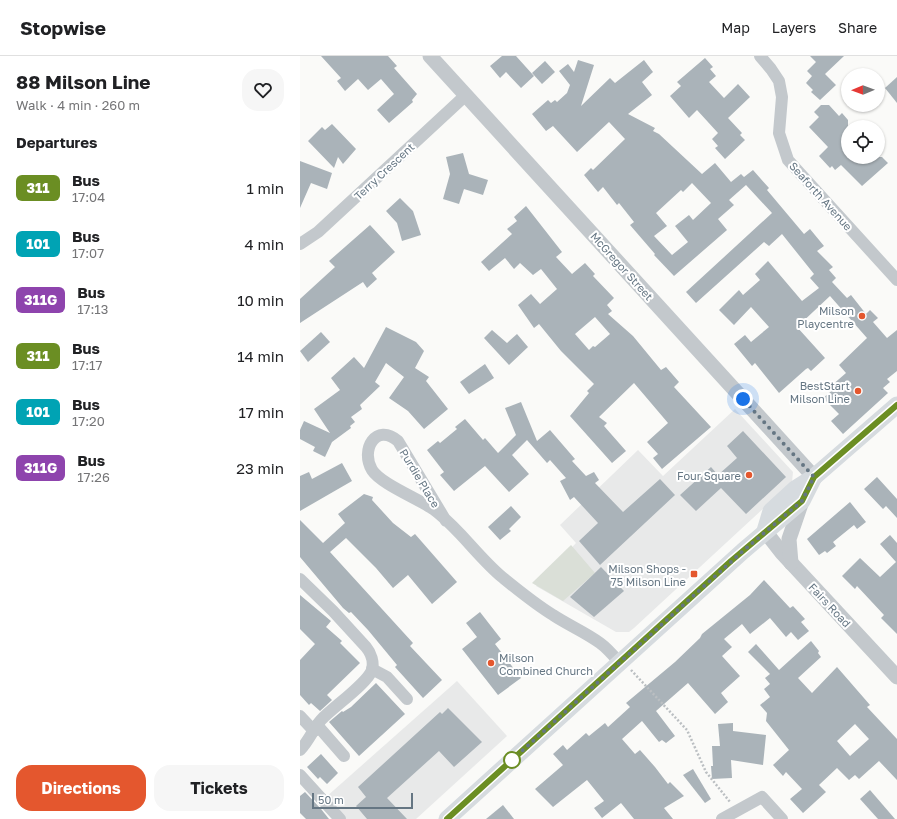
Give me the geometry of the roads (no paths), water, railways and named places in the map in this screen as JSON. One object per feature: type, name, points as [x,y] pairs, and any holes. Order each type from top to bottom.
[{"type":"main road","points":[[765,531],[771,511],[795,489],[814,477],[897,405]]},
{"type":"main road","points":[[447,819],[765,531],[802,501],[814,477]]},
{"type":"street","name":"McGregor Street","points":[[430,56],[814,477]]},
{"type":"street","name":"Seaforth Avenue","points":[[760,56],[771,69],[779,82],[782,97],[780,133],[788,160],[897,280]]},
{"type":"street","name":"Terry Crescent","points":[[300,244],[318,232],[466,95]]},
{"type":"street","name":"Purdie Place","points":[[446,520],[398,441],[388,435],[382,434],[376,437],[369,448],[368,455],[371,468],[375,474],[424,504],[446,520],[501,576],[554,616],[600,643],[619,662]]},
{"type":"street","points":[[791,563],[789,539],[802,501]]},
{"type":"street","name":"Fairs Road","points":[[765,531],[791,563],[897,677]]},
{"type":"street","points":[[300,579],[333,611],[370,652],[372,669],[367,678],[315,728],[300,750]]},
{"type":"street","points":[[372,669],[387,677],[406,699]]},
{"type":"street","points":[[300,716],[315,728],[344,756]]},
{"type":"street","points":[[300,775],[340,819]]},
{"type":"street","points":[[722,819],[762,797],[782,819]]},
{"type":"place","name":"Milson Playcentre","points":[[862,316]]},
{"type":"place","name":"BestStart Milson Line","points":[[858,391]]},
{"type":"place","name":"Four Square","points":[[749,475]]},
{"type":"place","name":"Milson Shops - 75 Milson Line","points":[[694,574]]},
{"type":"place","name":"Milson Combined Church","points":[[491,663]]}]
